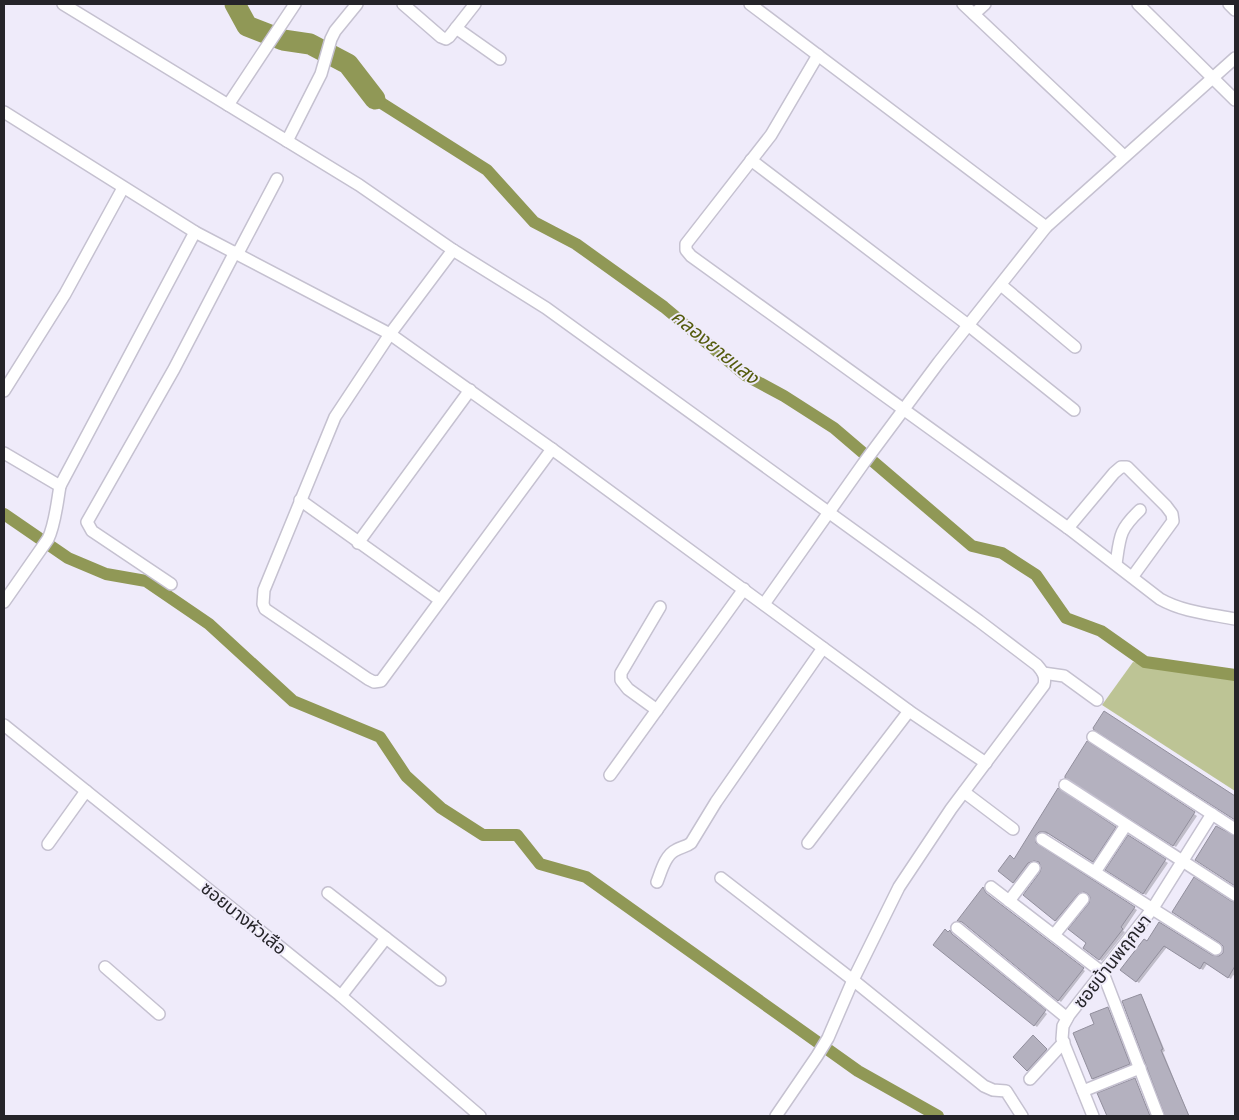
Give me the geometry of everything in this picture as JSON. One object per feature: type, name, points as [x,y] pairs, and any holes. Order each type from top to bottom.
[{"type":"street","points":[[64,4],[359,185],[453,250],[546,308],[980,621],[1037,665],[1043,673],[1045,678],[1044,685],[951,809],[898,887],[853,980],[828,1038],[776,1116]]},
{"type":"street","points":[[228,105],[295,4]]},
{"type":"street","points":[[287,141],[321,74],[336,31],[357,4]]},
{"type":"street","points":[[403,4],[442,38],[448,38],[475,4]]},
{"type":"street","points":[[750,4],[1046,227]]},
{"type":"street","points":[[963,4],[1124,156]]},
{"type":"street","points":[[974,14],[985,4]]},
{"type":"street","points":[[1138,4],[1235,100]]},
{"type":"street","points":[[1229,4],[1235,10]]},
{"type":"street","points":[[456,28],[500,60]]},
{"type":"street","points":[[818,55],[771,135],[686,244],[686,250],[691,256],[1068,528],[1160,598],[1172,605],[1235,618]]},
{"type":"street","points":[[764,604],[863,464],[968,325],[1046,227],[1212,76],[1235,58]]},
{"type":"street","points":[[4,112],[195,232],[390,334],[552,449],[909,711],[986,763]]},
{"type":"street","points":[[751,160],[968,325],[1074,410]]},
{"type":"street","points":[[171,584],[92,531],[87,522],[174,369],[277,179]]},
{"type":"street","points":[[4,391],[65,294],[123,188]]},
{"type":"street","points":[[4,602],[38,556],[53,530],[54,513],[60,486],[195,232]]},
{"type":"street","points":[[453,250],[390,334],[335,417],[264,590],[263,604],[265,609],[374,682],[381,681],[552,449]]},
{"type":"street","points":[[1001,285],[1075,347]]},
{"type":"street","points":[[358,543],[470,390]]},
{"type":"street","points":[[4,453],[60,486]]},
{"type":"street","points":[[1068,528],[1114,473],[1121,467],[1127,468],[1166,506],[1172,514],[1173,521],[1133,576]]},
{"type":"street","points":[[300,500],[440,600]]},
{"type":"street","points":[[1116,564],[1122,529],[1140,510]]},
{"type":"street","points":[[610,775],[744,589]]},
{"type":"street","points":[[657,710],[628,689],[621,680],[621,673],[660,607]]},
{"type":"street","points":[[657,882],[668,856],[673,851],[689,846],[716,802],[823,648]]},
{"type":"street","points":[[1043,673],[1064,676],[1097,700]]},
{"type":"street","points":[[808,843],[909,711]]},
{"type":"street","name":"ซอยบางหัวเสือ","points":[[4,725],[341,996],[480,1116]]},
{"type":"street","points":[[1093,737],[1235,829]]},
{"type":"street","points":[[1065,785],[1235,895]]},
{"type":"street","points":[[48,844],[86,791]]},
{"type":"street","points":[[964,792],[1013,829]]},
{"type":"street","name":"ซอยบ้านพฤกษา","points":[[1093,1116],[1064,1042],[1062,1030],[1067,1018],[1153,908],[1212,814]]},
{"type":"street","points":[[1095,872],[1126,825]]},
{"type":"street","points":[[1042,839],[1216,949]]},
{"type":"street","points":[[1009,901],[1034,868]]},
{"type":"street","points":[[721,878],[853,980],[984,1086],[993,1090],[1006,1091],[1022,1116]]},
{"type":"street","points":[[991,887],[1102,973],[1158,1116]]},
{"type":"street","points":[[328,893],[440,980]]},
{"type":"street","points":[[1054,935],[1083,899]]},
{"type":"street","points":[[957,928],[1067,1018]]},
{"type":"street","points":[[341,996],[386,938]]},
{"type":"street","points":[[105,967],[160,1014]]},
{"type":"street","points":[[1030,1079],[1064,1042]]},
{"type":"street","points":[[1083,1091],[1140,1068]]},
{"type":"green space","points":[[1133,662],[1235,680],[1235,791],[1102,705]]},
{"type":"building","points":[[1104,711],[1235,796],[1235,820],[1094,730],[1093,728]]},
{"type":"building","points":[[1087,741],[1195,812],[1173,846],[1065,778]]},
{"type":"building","points":[[1058,788],[1116,827],[1093,862],[1046,832],[1039,832],[1036,835],[1036,843],[1135,907],[1121,927],[1123,929],[1099,960],[1083,948],[1086,943],[1068,929],[1089,903],[1090,897],[1088,894],[1084,892],[1078,894],[1055,921],[1023,895],[1040,872],[1039,862],[1028,863],[1013,883],[998,871],[1010,855],[1014,859]]},
{"type":"building","points":[[1216,826],[1235,836],[1235,886],[1195,860]]},
{"type":"building","points":[[1128,835],[1166,859],[1143,894],[1105,870]]},
{"type":"building","points":[[1194,877],[1235,902],[1235,966],[1228,978],[1204,962],[1200,969],[1164,946],[1136,982],[1120,970],[1144,939],[1147,941],[1159,922],[1212,955],[1219,956],[1223,953],[1223,946],[1220,943],[1172,912]]},
{"type":"building","points":[[983,887],[986,893],[1084,968],[1058,1001],[962,922],[957,921]]},
{"type":"building","points":[[945,929],[948,932],[950,930],[952,934],[1046,1010],[1034,1026],[933,945]]},
{"type":"building","points":[[1141,994],[1163,1049],[1161,1050],[1189,1116],[1165,1116],[1122,1001]]},
{"type":"building","points":[[1108,1007],[1130,1064],[1092,1079],[1073,1033],[1094,1024],[1090,1014]]},
{"type":"building","points":[[1033,1035],[1047,1049],[1027,1071],[1013,1057]]},
{"type":"building","points":[[1135,1078],[1150,1116],[1107,1116],[1097,1093]]},
{"type":"waterway","name":"คลองยายแสง","points":[[235,4],[247,26],[283,40],[310,44],[348,64],[375,99]]},
{"type":"waterway","name":"คลองยายแสง","points":[[375,99],[487,170],[534,222],[576,244],[664,307],[745,375],[784,396],[834,428],[972,546],[1002,553],[1036,575],[1066,618],[1101,631],[1145,662],[1235,675]]},
{"type":"waterway","points":[[4,514],[68,558],[106,574],[146,581],[209,624],[293,701],[380,737],[406,776],[441,808],[483,835],[517,835],[540,864],[586,877],[858,1071],[938,1116]]}]
